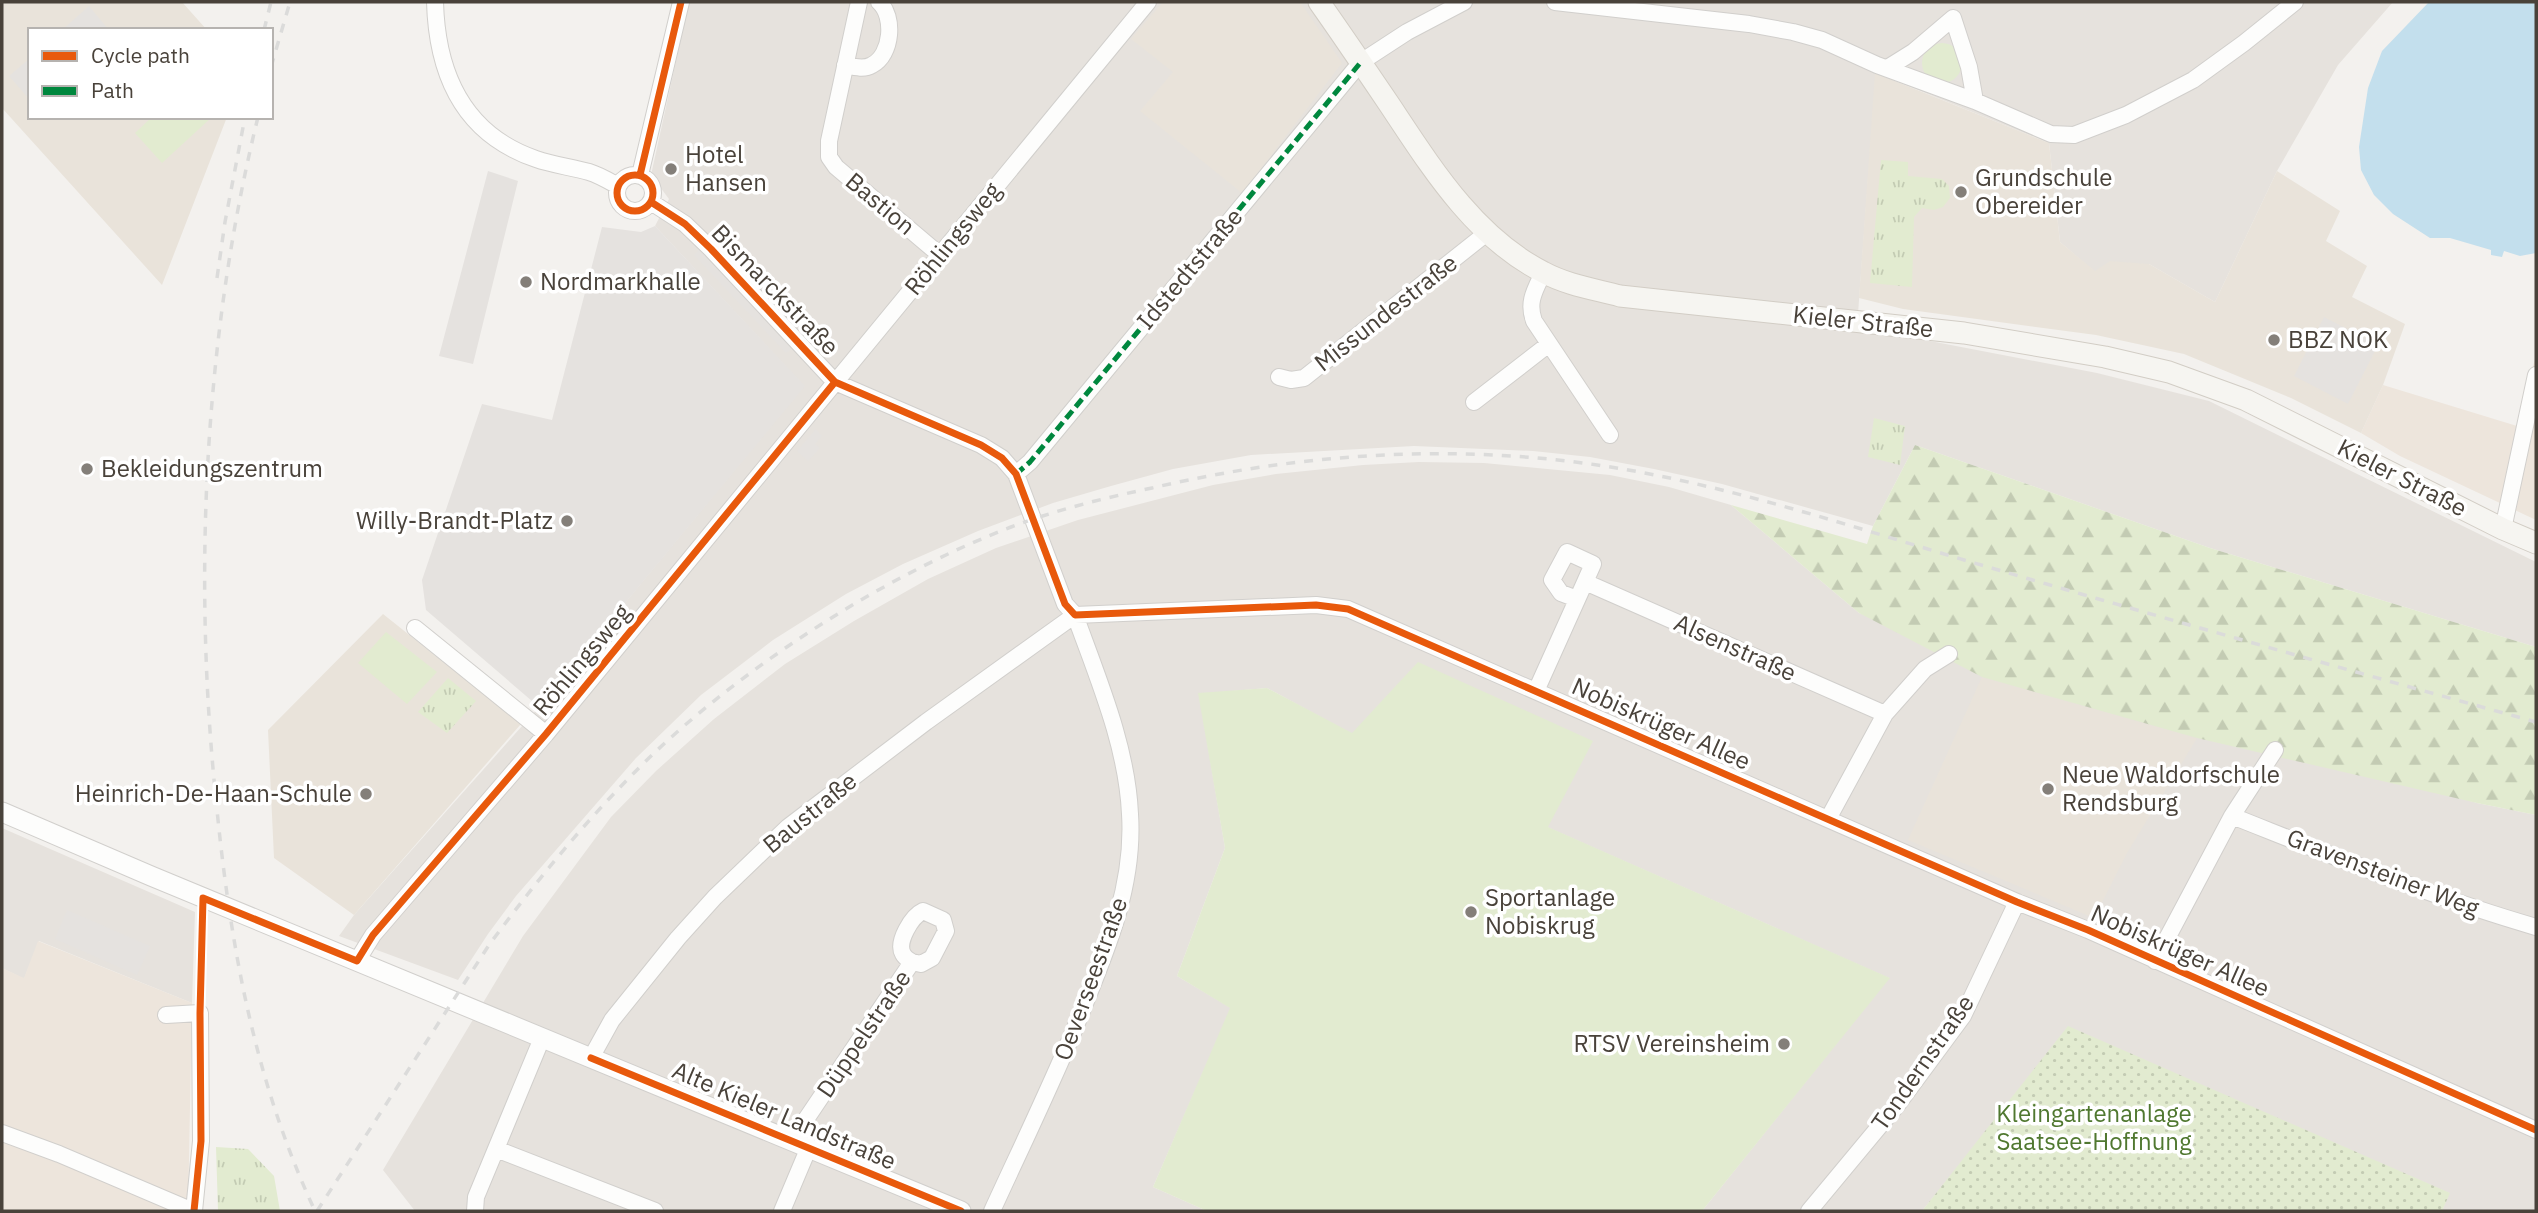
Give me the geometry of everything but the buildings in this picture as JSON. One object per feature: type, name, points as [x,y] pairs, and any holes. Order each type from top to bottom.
[{"type":"main road","name":"Kieler Straße","points":[[1319,2],[1459,204],[1514,255],[1543,273],[1565,282],[1620,296],[1964,333],[2105,357],[2169,372],[2246,400],[2536,543]]},
{"type":"street","points":[[435,2],[436,29],[444,66],[451,86],[473,119],[499,142],[524,154],[537,160],[591,173],[618,186]]},
{"type":"street","points":[[640,175],[681,2]]},
{"type":"street","name":"Bastion","points":[[859,2],[829,141],[829,157],[836,167],[940,255]]},
{"type":"street","points":[[845,65],[862,68],[873,65],[884,55],[889,40],[888,17],[879,2]]},
{"type":"street","name":"Röhlingsweg","points":[[357,961],[373,935],[546,734],[1147,2]]},
{"type":"street","name":"Idstedtstraße","points":[[1016,474],[1030,462],[1361,62],[1407,32],[1464,2]]},
{"type":"street","points":[[1555,2],[1749,24],[1793,32],[1822,40],[2051,134],[2074,135],[2126,116],[2193,80],[2295,2]]},
{"type":"street","points":[[1889,67],[1913,52],[1952,10]]},
{"type":"street","points":[[1952,10],[1969,67],[1975,101]]},
{"type":"street","points":[[629,175],[640,175],[646,177],[653,188],[651,202],[638,211],[626,209],[619,201],[618,186],[629,175]]},
{"type":"street","name":"Bismarckstraße","points":[[651,202],[685,224],[711,249],[835,382]]},
{"type":"street","name":"Missundestraße","points":[[1279,377],[1290,380],[1304,377],[1488,232]]},
{"type":"street","points":[[1543,273],[1532,295],[1530,309],[1534,321],[1610,435]]},
{"type":"street","points":[[1474,402],[1549,344]]},
{"type":"street","points":[[2503,529],[2536,375]]},
{"type":"street","points":[[835,382],[981,445],[1002,458],[1016,474],[1065,604],[1075,615]]},
{"type":"street","points":[[1536,691],[1593,564],[1567,552],[1552,580],[1561,593],[1577,599]]},
{"type":"street","name":"Alsenstraße","points":[[1586,582],[1885,714]]},
{"type":"street","name":"Nobiskrüger Allee","points":[[1075,615],[1316,605],[1348,609],[2536,1130]]},
{"type":"street","name":"Baustraße","points":[[592,1058],[612,1020],[678,938],[715,897],[788,827],[926,722],[1075,615]]},
{"type":"street","name":"Oeverseestraße","points":[[992,1211],[1092,987],[1117,921],[1127,875],[1130,815],[1123,766],[1111,717],[1075,615]]},
{"type":"street","points":[[415,628],[546,734]]},
{"type":"street","points":[[1828,818],[1885,714],[1925,669],[1949,654]]},
{"type":"street","points":[[2155,961],[2232,816],[2275,750]]},
{"type":"street","name":"Alte Kieler Landstraße","points":[[2,812],[151,877],[961,1211]]},
{"type":"street","name":"Gravensteiner Weg","points":[[2232,816],[2415,888],[2536,927]]},
{"type":"street","name":"Tondernstraße","points":[[1809,1211],[1898,1104],[1963,1016],[2017,902]]},
{"type":"street","name":"Düppelstraße","points":[[782,1211],[800,1144],[912,962]]},
{"type":"street","points":[[2,1133],[59,1154],[193,1211],[201,1141],[200,1013],[166,1015]]},
{"type":"street","points":[[475,1211],[476,1197],[541,1038]]},
{"type":"street","points":[[496,1149],[654,1211]]},
{"type":"shaded area","points":[[2,2],[182,2],[205,28],[28,28],[28,119],[226,119],[162,285],[2,108]]},
{"type":"shaded area","points":[[689,2],[2393,2],[2338,65],[2277,171],[2215,302],[2149,264],[2095,272],[2060,242],[2049,143],[1876,73],[1857,327],[2097,373],[2209,401],[2536,562],[2536,647],[2210,548],[1915,445],[1873,526],[1722,484],[1590,457],[1533,451],[1414,446],[1251,455],[1173,469],[1111,486],[1053,503],[978,531],[903,564],[846,594],[773,640],[701,695],[636,758],[516,896],[458,980],[339,936],[354,915],[539,707],[804,386],[655,226],[669,199],[651,175]]},
{"type":"shaded area","points":[[1163,2],[1300,2],[1342,63],[1242,193],[1140,111],[1173,72],[1131,39]]},
{"type":"shaded area","points":[[89,6],[107,28],[64,28]]},
{"type":"shaded area","points":[[28,60],[28,98],[9,76]]},
{"type":"shaded area","points":[[1875,73],[2049,143],[2060,242],[2095,271],[2110,261],[2149,264],[2215,302],[2277,171],[2340,211],[2326,241],[2367,266],[2352,297],[2405,324],[2383,385],[2361,433],[2291,398],[2184,354],[2096,335],[1903,309],[1859,298]]},
{"type":"shaded area","points":[[488,171],[518,181],[473,364],[439,356]]},
{"type":"shaded area","name":"Willy-Brandt-Platz","points":[[655,226],[805,386],[539,707],[426,610],[422,580],[482,404],[552,420],[602,227],[641,232]]},
{"type":"shaded area","points":[[699,249],[793,348],[786,353],[694,255]]},
{"type":"shaded area","points":[[2324,317],[2378,345],[2348,404],[2294,376]]},
{"type":"shaded area","points":[[2536,355],[2536,520],[2400,456],[2361,433],[2383,385],[2517,426]]},
{"type":"shaded area","points":[[816,429],[822,436],[815,444],[820,448],[808,461],[797,451]]},
{"type":"shaded area","points":[[1419,462],[1484,463],[1610,475],[1669,487],[1731,505],[1859,613],[2477,803],[2536,815],[2536,1211],[2442,1211],[2449,1193],[2315,1135],[1964,1159],[1922,1211],[1702,1211],[1889,978],[1547,827],[1352,734],[1267,688],[1199,694],[1225,848],[1177,976],[1231,1008],[1153,1187],[1207,1211],[415,1211],[383,1170],[523,936],[611,817],[656,771],[714,719],[785,664],[928,579],[996,548],[1078,520],[1213,485],[1276,474]]},
{"type":"shaded area","name":"Heinrich-De-Haan-Schule","points":[[383,614],[521,724],[354,915],[274,858],[268,730]]},
{"type":"shaded area","name":"Neue Waldorfschule Rendsburg","points":[[1982,677],[2197,738],[2127,853],[2094,918],[1908,840]]},
{"type":"shaded area","points":[[2,828],[195,912],[192,1003],[39,941],[24,979],[2,968]]},
{"type":"shaded area","points":[[67,910],[150,946],[137,975],[55,939]]},
{"type":"shaded area","points":[[38,941],[192,1003],[188,1211],[2,1211],[2,968],[24,978]]},
{"type":"green space","points":[[1942,43],[1956,49],[1962,63],[1956,77],[1942,83],[1928,77],[1922,63],[1928,49]]},
{"type":"green space","points":[[150,119],[210,119],[162,163],[135,133]]},
{"type":"green space","points":[[1881,160],[1908,162],[1908,176],[1942,179],[1949,186],[1950,198],[1943,207],[1934,210],[1922,208],[1914,217],[1912,287],[1870,283]]},
{"type":"green space","points":[[1874,418],[1905,426],[1900,465],[1868,457]]},
{"type":"green space","points":[[1915,445],[2210,548],[2536,647],[2536,815],[2197,738],[1982,677],[1859,613],[1731,505],[1867,544],[1873,526]]},
{"type":"green space","points":[[386,632],[437,672],[407,704],[358,663]]},
{"type":"green space","name":"Sportanlage Nobiskrug","points":[[1418,662],[1593,741],[1548,827],[1890,978],[1702,1211],[1207,1211],[1153,1187],[1230,1008],[1177,976],[1225,848],[1198,693],[1267,688],[1352,733]]},
{"type":"green space","points":[[448,678],[476,701],[447,733],[418,712]]},
{"type":"green space","name":"Kleingartenanlage Saatsee-Hoffnung","points":[[2068,1026],[2450,1193],[2442,1211],[1922,1211]]},
{"type":"green space","points":[[216,1147],[248,1149],[274,1176],[280,1211],[218,1211]]},
{"type":"water","points":[[2429,2],[2536,2],[2536,253],[2520,256],[2504,251],[2502,257],[2491,255],[2491,250],[2450,238],[2430,238],[2393,214],[2374,195],[2361,170],[2359,147],[2368,88],[2382,51]]},
{"type":"railway","points":[[264,28],[271,2]]},
{"type":"railway","points":[[273,60],[290,2]]},
{"type":"railway","points":[[217,278],[245,119]]},
{"type":"railway","points":[[258,119],[225,285],[208,457],[205,630],[209,716],[222,854],[237,959],[276,1112],[315,1211]]},
{"type":"railway","points":[[317,1211],[489,945],[573,839],[667,741],[744,678],[874,592],[966,546],[1011,527],[1080,505],[1134,492],[1255,468],[1358,456],[1515,456],[1619,468],[1771,503],[2112,603],[2536,722]]},
{"type":"marked path","points":[[1016,474],[1030,462],[1361,62]]},
{"type":"cycle path","points":[[640,175],[681,2]]},
{"type":"cycle path","points":[[635,175],[648,180],[653,193],[648,206],[635,211],[622,206],[617,193],[622,180],[635,175]]},
{"type":"cycle path","points":[[651,202],[685,224],[711,249],[835,382],[981,445],[1002,458],[1016,474],[1065,604],[1075,615],[1316,605],[1348,609],[2017,902],[2088,930],[2536,1130]]},
{"type":"cycle path","points":[[194,1211],[201,1141],[203,898],[357,961],[373,935],[546,734],[835,382]]},
{"type":"cycle path","points":[[591,1058],[961,1211]]},
{"type":"place","name":"Hotel Hansen","points":[[671,169]]},
{"type":"place","name":"Grundschule Obereider","points":[[1961,192]]},
{"type":"place","name":"Nordmarkhalle","points":[[526,282]]},
{"type":"place","name":"BBZ NOK","points":[[2274,340]]},
{"type":"place","name":"Bekleidungszentrum","points":[[87,469]]},
{"type":"place","name":"Willy-Brandt-Platz","points":[[567,521]]},
{"type":"place","name":"Neue Waldorfschule Rendsburg","points":[[2048,789]]},
{"type":"place","name":"Heinrich-De-Haan-Schule","points":[[366,794]]},
{"type":"place","name":"Sportanlage Nobiskrug","points":[[1471,912]]},
{"type":"place","name":"RTSV Vereinsheim","points":[[1784,1044]]}]
